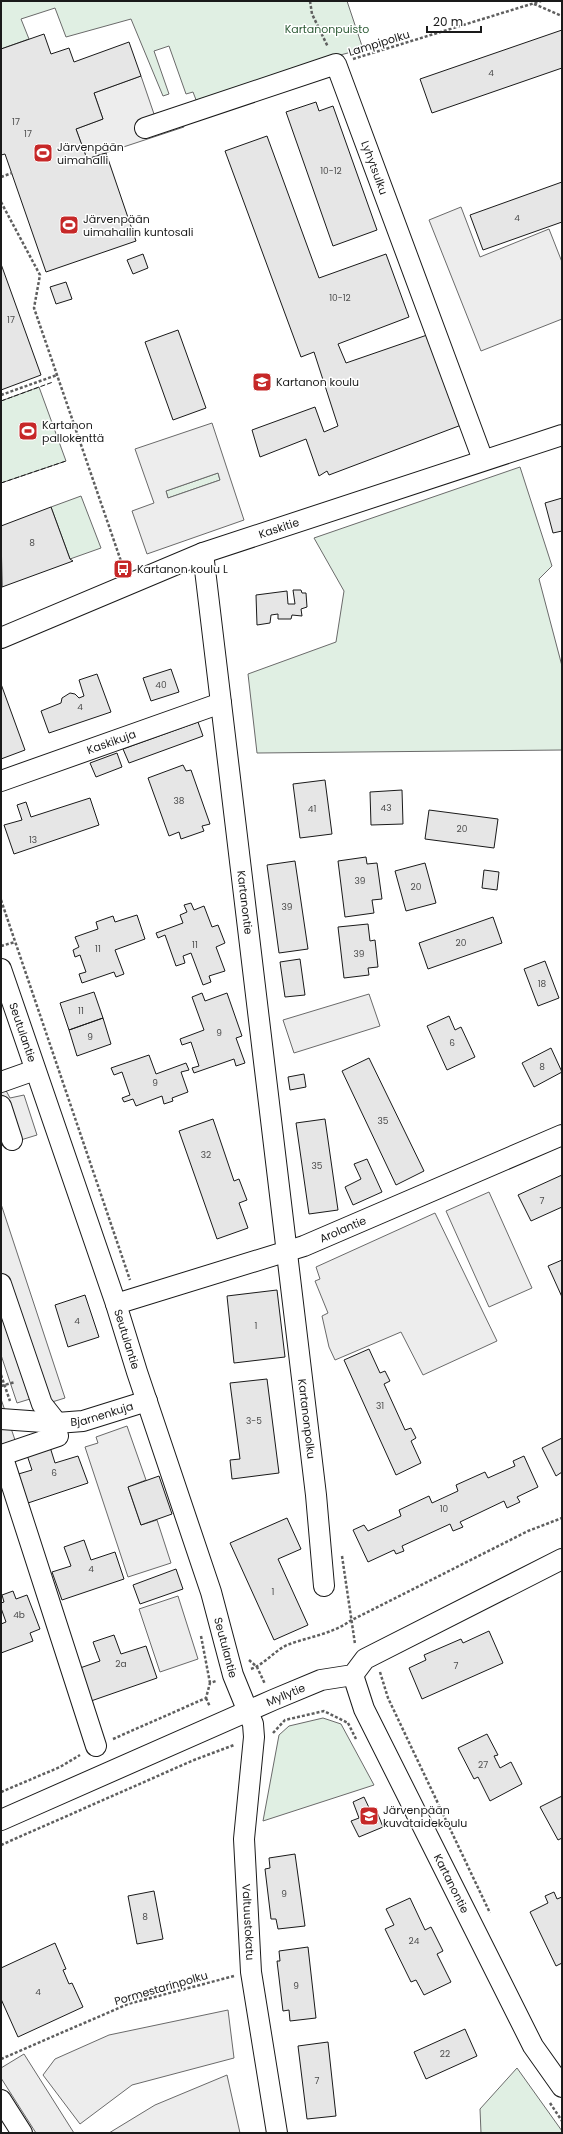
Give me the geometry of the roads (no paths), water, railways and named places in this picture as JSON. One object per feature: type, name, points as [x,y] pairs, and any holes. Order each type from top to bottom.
[{"type":"street","name":"Lyhytsulku","points":[[145,128],[336,64],[483,460]]},
{"type":"street","name":"Kaskitie","points":[[1,638],[203,553],[562,435]]},
{"type":"street","name":"Kartanontie","points":[[203,553],[287,1251]]},
{"type":"street","name":"Kaskikuja","points":[[1,781],[221,703]]},
{"type":"street","name":"Seutulantie","points":[[1,969],[116,1304],[146,1401],[211,1592],[233,1675],[248,1710]]},
{"type":"street","points":[[1,1082],[35,1070]]},
{"type":"street","points":[[1,1106],[12,1140]]},
{"type":"street","name":"Arolantie","points":[[116,1304],[304,1246],[562,1135]]},
{"type":"street","name":"Kartanonpolku","points":[[287,1251],[316,1495],[324,1586]]},
{"type":"street","points":[[1,1284],[42,1404],[58,1430]]},
{"type":"street","name":"Bjarnenkuja","points":[[58,1430],[146,1401]]},
{"type":"street","points":[[1,1419],[58,1430]]},
{"type":"street","points":[[58,1430],[2,1455],[96,1746]]},
{"type":"street","points":[[353,1674],[365,1658],[562,1559]]},
{"type":"street","name":"Kartanontie","points":[[353,1674],[364,1709],[533,2046],[562,2087]]},
{"type":"street","name":"Myllytie","points":[[1,1820],[248,1710],[321,1680],[353,1674]]},
{"type":"street","name":"Valtuustokatu","points":[[248,1710],[253,1724],[254,1737],[244,1839],[251,1972],[276,2133]]},
{"type":"street","points":[[1,2100],[22,2133]]},
{"type":"place","name":"Järvenpään uimahalli","points":[[43,153]]},
{"type":"place","name":"Järvenpään uimahallin kuntosali","points":[[69,225]]},
{"type":"place","name":"Kartanon koulu","points":[[262,382]]},
{"type":"place","name":"Kartanon pallokenttä","points":[[28,431]]},
{"type":"place","name":"Kartanon koulu L","points":[[123,569]]},
{"type":"place","name":"Järvenpään kuvataidekoulu","points":[[369,1816]]},
{"type":"park label","name":"Kartanonpuisto","points":[[327,29]]}]
